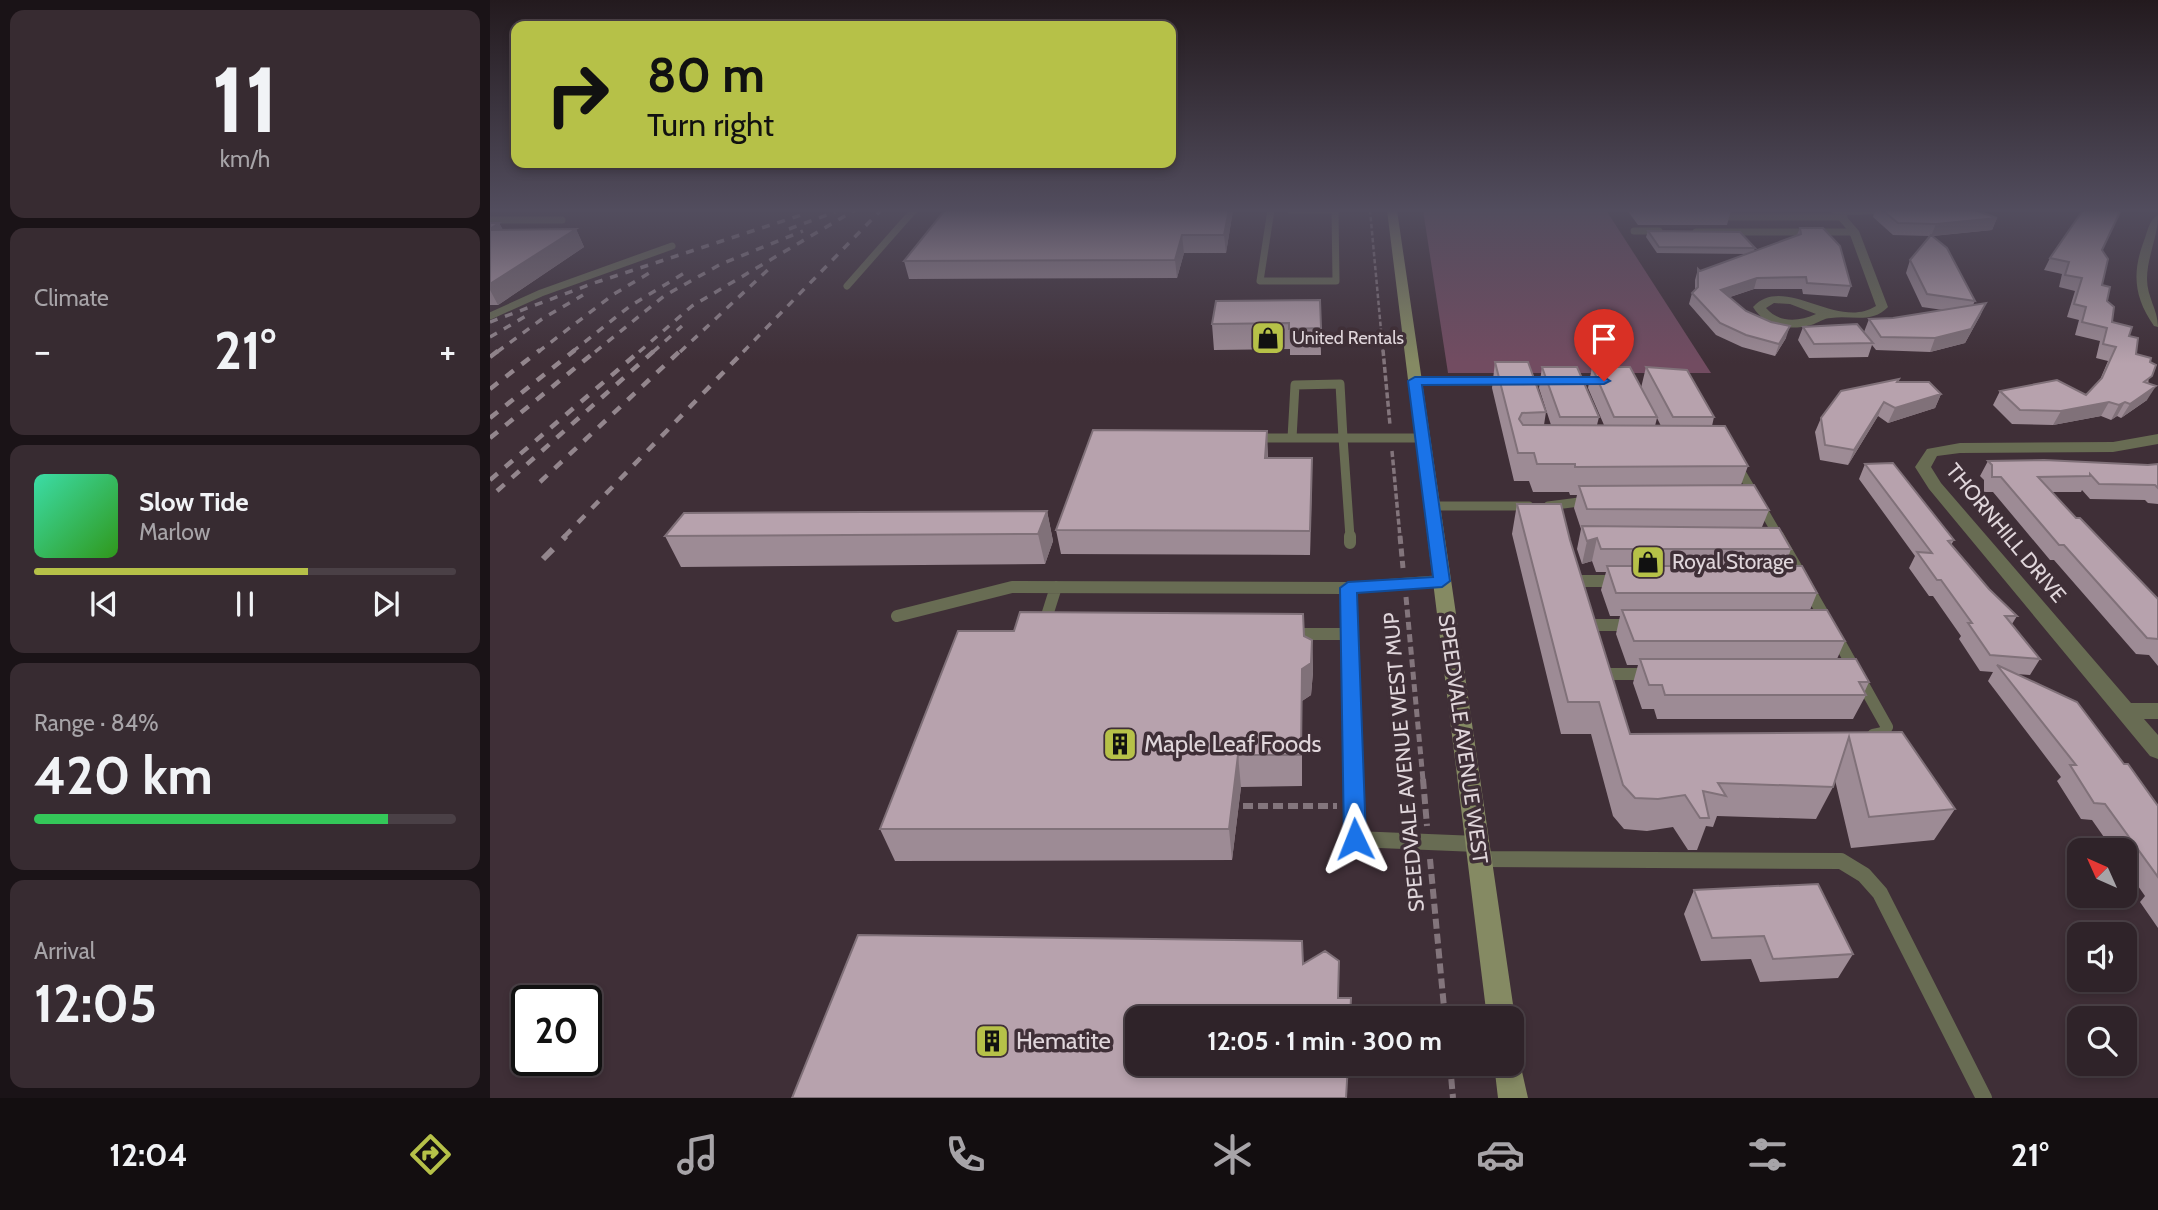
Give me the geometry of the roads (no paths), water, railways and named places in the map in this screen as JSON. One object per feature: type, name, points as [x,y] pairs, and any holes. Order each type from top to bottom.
[{"type":"main road","name":"SPEEDVALE AVENUE WEST","points":[[1399,261],[1500,1006]]},
{"type":"main road","points":[[1510,1076],[1513,1098]]},
{"type":"street","points":[[1826,314],[1874,313],[1882,307],[1865,261]]},
{"type":"street","points":[[2148,261],[2141,285],[2146,309],[2158,323]]},
{"type":"street","name":"THORNHILL DRIVE","points":[[2158,439],[2113,447],[1960,448],[1932,453],[1923,467],[1935,486],[2158,750]]},
{"type":"street","points":[[2127,711],[2158,711]]},
{"type":"lane","points":[[490,317],[541,293],[630,261]]},
{"type":"lane","points":[[847,286],[869,261]]},
{"type":"lane","points":[[1263,261],[1260,281],[1336,281],[1336,261]]},
{"type":"lane","points":[[1529,380],[1534,394]]},
{"type":"lane","points":[[1415,381],[1566,381]]},
{"type":"lane","points":[[1292,438],[1295,385],[1339,384],[1350,543]]},
{"type":"lane","points":[[1266,439],[1422,438]]},
{"type":"lane","points":[[1732,457],[1752,501],[1781,542],[1797,581],[1830,625],[1887,727],[1883,733],[1858,735]]},
{"type":"lane","points":[[1432,506],[1557,512],[1574,501],[1600,501]]},
{"type":"lane","points":[[1768,542],[1781,542]]},
{"type":"lane","points":[[897,616],[1012,587],[1348,588],[1442,581]]},
{"type":"lane","points":[[1578,581],[1631,581]]},
{"type":"lane","points":[[1055,633],[1041,633],[1056,587]]},
{"type":"lane","points":[[1348,588],[1355,839],[1429,841],[1478,851],[1841,861],[1864,875],[1880,892],[1984,1098]]},
{"type":"lane","points":[[1593,625],[1648,625]]},
{"type":"lane","points":[[1816,625],[1830,625]]},
{"type":"lane","points":[[1278,634],[1348,634]]},
{"type":"lane","points":[[1607,674],[1663,674]]},
{"type":"lane","points":[[1843,674],[1857,674]]},
{"type":"railway","points":[[490,322],[660,261]]},
{"type":"railway","points":[[595,352],[664,296],[728,261]]},
{"type":"railway","points":[[639,352],[692,306],[768,261]]},
{"type":"railway","points":[[743,352],[831,261]]},
{"type":"railway","points":[[680,352],[773,265]]},
{"type":"railway","points":[[538,352],[614,294],[651,272]]},
{"type":"railway","points":[[572,352],[630,306],[686,272]]},
{"type":"railway","points":[[497,352],[542,319],[583,295]]},
{"type":"railway","points":[[490,337],[526,316]]},
{"type":"railway","points":[[653,352],[682,326]]},
{"type":"railway","points":[[490,357],[499,350]]},
{"type":"railway","points":[[490,389],[540,350]]},
{"type":"railway","points":[[490,418],[575,350]]},
{"type":"railway","points":[[490,438],[597,350]]},
{"type":"railway","points":[[490,480],[641,350]]},
{"type":"railway","points":[[497,491],[655,350]]},
{"type":"railway","points":[[540,482],[681,350]]},
{"type":"railway","points":[[564,537],[745,350]]},
{"type":"railway","points":[[543,559],[566,536]]},
{"type":"place","name":"United Rentals","points":[[1268,338]]},
{"type":"place","name":"Royal Storage","points":[[1648,562]]},
{"type":"place","name":"Maple Leaf Foods","points":[[1120,744]]},
{"type":"place","name":"Hematite","points":[[992,1041]]}]
